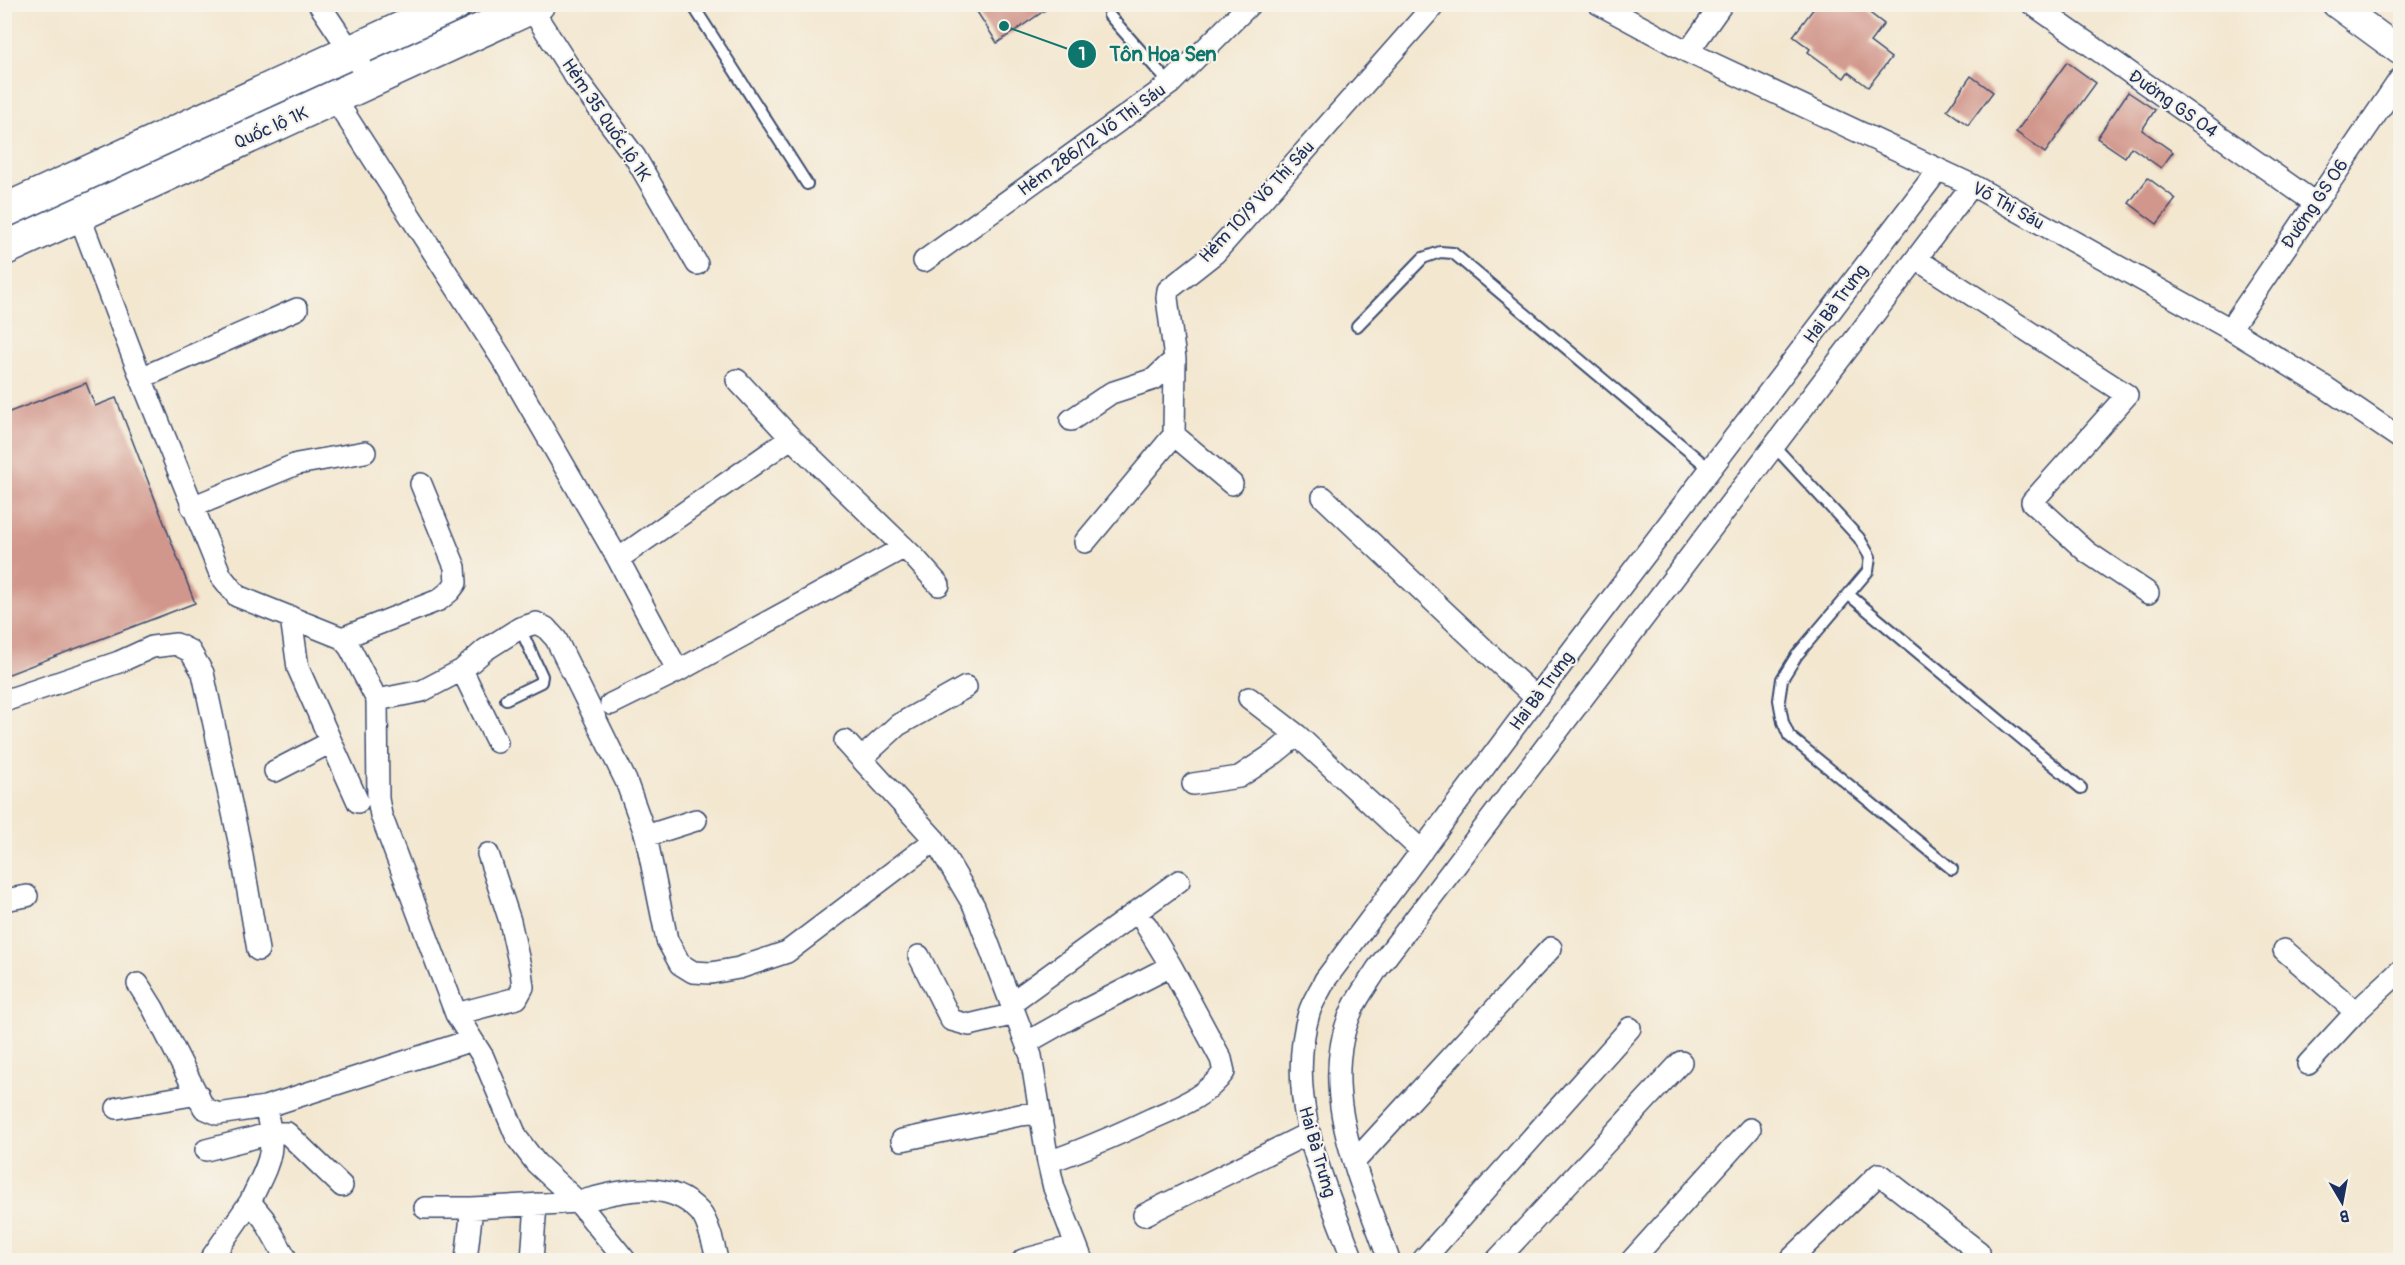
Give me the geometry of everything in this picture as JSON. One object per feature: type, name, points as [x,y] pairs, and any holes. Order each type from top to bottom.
[{"type":"main road","name":"Quốc lộ 1K","points":[[6,204],[353,52],[455,4]]},
{"type":"main road","name":"Quốc lộ 1K","points":[[4,249],[534,6]]},
{"type":"street","points":[[319,4],[371,82]]},
{"type":"street","name":"Hẻm 286/12 Võ Thị Sáu","points":[[924,261],[1170,84],[1250,4]]},
{"type":"street","name":"Hẻm 10/9 Võ Thị Sáu","points":[[1174,435],[1175,359],[1167,298],[1168,290],[1215,253],[1435,4]]},
{"type":"street","name":"Võ Thị Sáu","points":[[1599,4],[1688,52],[1972,185],[2230,329],[2325,387],[2400,438]]},
{"type":"street","points":[[1688,52],[1722,4]]},
{"type":"street","name":"Đường GS 04","points":[[2032,4],[2315,203]]},
{"type":"street","points":[[2336,4],[2400,51]]},
{"type":"street","name":"Hẻm 35 Quốc lộ 1K","points":[[534,6],[576,78],[635,157],[697,264]]},
{"type":"street","name":"Đường GS 06","points":[[2230,329],[2400,78]]},
{"type":"street","points":[[335,99],[506,365],[618,559],[678,671]]},
{"type":"street","name":"Hai Bà Trưng","points":[[1353,1260],[1327,1192],[1302,1105],[1301,1043],[1309,1010],[1325,980],[1536,698],[1938,170]]},
{"type":"street","name":"Hai Bà Trưng","points":[[1389,1260],[1345,1128],[1337,1077],[1340,1049],[1352,1009],[1377,969],[1972,185]]},
{"type":"street","points":[[79,215],[141,378],[221,576],[237,596],[342,638],[350,648],[377,700],[378,799],[381,815],[456,1014],[483,1058],[517,1138],[536,1163],[578,1202],[625,1260]]},
{"type":"street","points":[[1916,259],[2127,395],[2032,502],[2087,552],[2148,593]]},
{"type":"street","points":[[141,378],[297,309]]},
{"type":"street","points":[[1071,420],[1111,393],[1154,379],[1175,359]]},
{"type":"street","points":[[737,380],[791,438],[939,585]]},
{"type":"street","points":[[1085,542],[1174,435],[1232,484]]},
{"type":"street","points":[[618,559],[791,438]]},
{"type":"street","points":[[192,507],[297,464],[365,452]]},
{"type":"street","points":[[342,638],[439,600],[456,583],[455,567],[421,484]]},
{"type":"street","points":[[1323,497],[1536,698]]},
{"type":"street","points":[[611,704],[678,671],[903,548]]},
{"type":"street","points":[[291,617],[298,668],[358,802]]},
{"type":"street","points":[[377,700],[422,691],[462,670],[485,650],[520,628],[536,623],[546,628],[556,639],[626,781],[646,836],[667,940],[680,964],[693,972],[711,973],[738,968],[787,952],[935,840]]},
{"type":"street","points":[[4,701],[119,662],[152,647],[176,644],[190,651],[203,673],[241,850],[258,950]]},
{"type":"street","points":[[462,670],[496,742]]},
{"type":"street","points":[[861,759],[898,725],[966,687]]},
{"type":"street","points":[[1249,698],[1297,735],[1422,851]]},
{"type":"street","points":[[1193,784],[1239,777],[1268,759],[1297,735]]},
{"type":"street","points":[[845,741],[935,840],[974,906],[1031,1056],[1054,1188],[1078,1253],[1023,1260]]},
{"type":"street","points":[[275,771],[331,742]]},
{"type":"street","points":[[646,836],[696,820]]},
{"type":"street","points":[[456,1014],[517,998],[522,987],[521,971],[510,921],[488,854]]},
{"type":"street","points":[[919,956],[951,1020],[969,1025],[1013,1009],[1179,881]]},
{"type":"street","points":[[4,900],[27,896]]},
{"type":"street","points":[[1048,1162],[1092,1147],[1194,1099],[1215,1084],[1224,1072],[1221,1059],[1146,925]]},
{"type":"street","points":[[1355,1161],[1551,948]]},
{"type":"street","points":[[2284,950],[2356,1012]]},
{"type":"street","points":[[1026,1043],[1171,966]]},
{"type":"street","points":[[2308,1064],[2356,1012],[2400,971]]},
{"type":"street","points":[[138,984],[153,1008],[204,1108],[218,1114],[265,1107],[472,1040]]},
{"type":"street","points":[[1423,1260],[1630,1028]]},
{"type":"street","points":[[1497,1260],[1681,1062]]},
{"type":"street","points":[[117,1108],[198,1094]]},
{"type":"street","points":[[210,1260],[250,1202],[270,1160],[272,1133],[265,1107]]},
{"type":"street","points":[[902,1140],[1020,1115],[1040,1113]]},
{"type":"street","points":[[1632,1260],[1750,1130]]},
{"type":"street","points":[[206,1150],[272,1133],[292,1135],[342,1186]]},
{"type":"street","points":[[1144,1215],[1309,1133]]},
{"type":"street","points":[[1792,1260],[1879,1174],[1979,1252]]},
{"type":"street","points":[[424,1208],[472,1208],[578,1202],[630,1189],[661,1190],[684,1200],[702,1213],[717,1260]]},
{"type":"street","points":[[250,1202],[264,1219],[287,1260]]},
{"type":"street","points":[[532,1260],[536,1204]]},
{"type":"street","points":[[466,1260],[472,1208]]},
{"type":"lane","points":[[692,4],[807,184]]},
{"type":"lane","points":[[1109,15],[1170,84]]},
{"type":"lane","points":[[1357,326],[1424,258],[1440,252],[1454,253],[1710,470]]},
{"type":"lane","points":[[1774,446],[1859,538],[1870,557],[1868,571],[1797,655],[1782,679],[1779,700],[1783,722],[1789,736],[1952,869]]},
{"type":"lane","points":[[1849,595],[2081,788]]},
{"type":"lane","points":[[506,699],[541,682],[542,676],[520,628]]},
{"type":"building","points":[[972,4],[1054,4],[997,43]]},
{"type":"building","points":[[1817,4],[1858,4],[1884,24],[1870,42],[1891,58],[1868,87],[1848,72],[1844,78],[1808,52],[1810,49],[1793,36]]},
{"type":"building","points":[[2067,62],[2096,83],[2045,153],[2016,132]]},
{"type":"building","points":[[1971,76],[1993,92],[1968,125],[1947,110]]},
{"type":"building","points":[[2128,92],[2155,110],[2142,130],[2173,152],[2161,168],[2131,147],[2125,157],[2097,138]]},
{"type":"building","points":[[2148,178],[2176,199],[2157,224],[2129,203]]},
{"type":"building","points":[[86,383],[95,406],[116,398],[195,603],[4,676],[4,414]]},
{"type":"place","name":"Tôn Hoa Sen","points":[[1004,26]]}]
